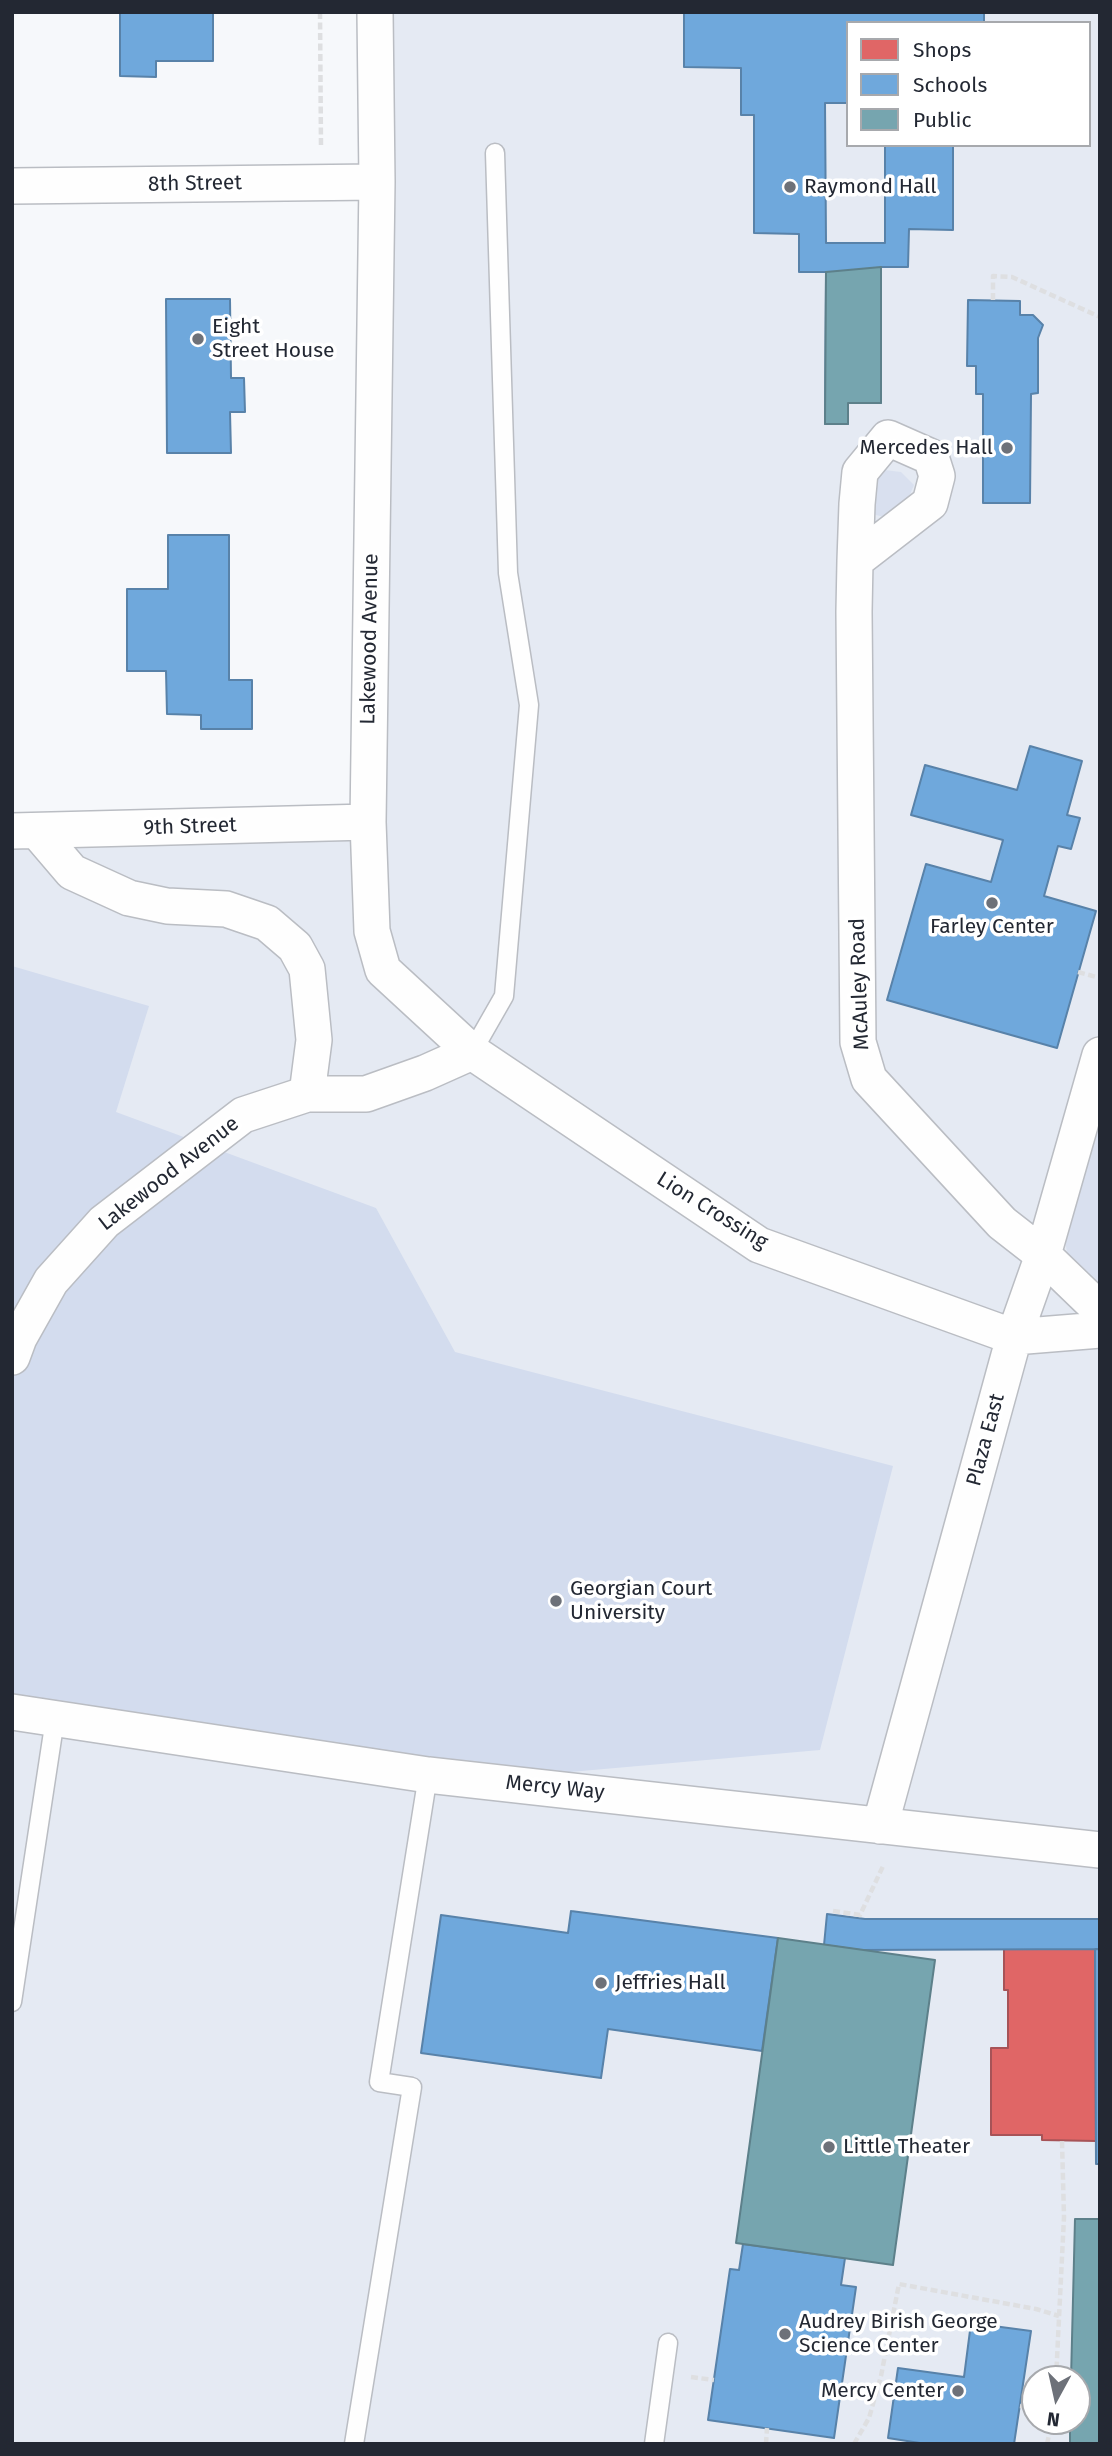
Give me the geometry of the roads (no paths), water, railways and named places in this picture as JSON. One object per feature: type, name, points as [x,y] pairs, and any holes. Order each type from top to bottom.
[{"type":"street","name":"Lakewood Avenue","points":[[12,1357],[19,1338],[51,1281],[104,1223],[243,1115],[307,1094],[366,1094],[425,1073],[472,1052],[383,971],[372,931],[368,822],[377,182],[375,12]]},
{"type":"street","name":"8th Street","points":[[12,186],[377,182]]},
{"type":"street","name":"McAuley Road","points":[[855,561],[858,1042],[869,1079],[1002,1223],[1043,1255],[1100,1310]]},
{"type":"street","name":"9th Street","points":[[25,831],[368,822]]},
{"type":"street","points":[[25,831],[72,872],[129,898],[167,906],[226,909],[267,923],[295,947],[307,969],[314,1040],[307,1094]]},
{"type":"street","name":"Lion Crossing","points":[[472,1052],[759,1245],[1014,1337],[1100,1330]]},
{"type":"street","name":"Plaza East","points":[[880,1826],[1014,1337],[1043,1255],[1100,1055]]},
{"type":"street","name":"Mercy Way","points":[[12,1712],[428,1774],[1100,1850]]},
{"type":"lane","points":[[472,1052],[504,996],[529,705],[508,573],[495,153]]},
{"type":"lane","points":[[12,2002],[55,1719]]},
{"type":"lane","points":[[354,2444],[412,2087],[379,2082],[428,1774]]},
{"type":"lane","points":[[654,2444],[668,2343]]},
{"type":"place","name":"Raymond Hall","points":[[790,187]]},
{"type":"place","name":"Eight Street House","points":[[198,339]]},
{"type":"place","name":"Mercedes Hall","points":[[1007,448]]},
{"type":"place","name":"Farley Center","points":[[992,903]]},
{"type":"place","name":"Georgian Court University","points":[[556,1601]]},
{"type":"place","name":"Jeffries Hall","points":[[601,1983]]},
{"type":"place","name":"Little Theater","points":[[829,2147]]},
{"type":"place","name":"Audrey Birish George Science Center","points":[[785,2334]]},
{"type":"place","name":"Mercy Center","points":[[958,2391]]}]
